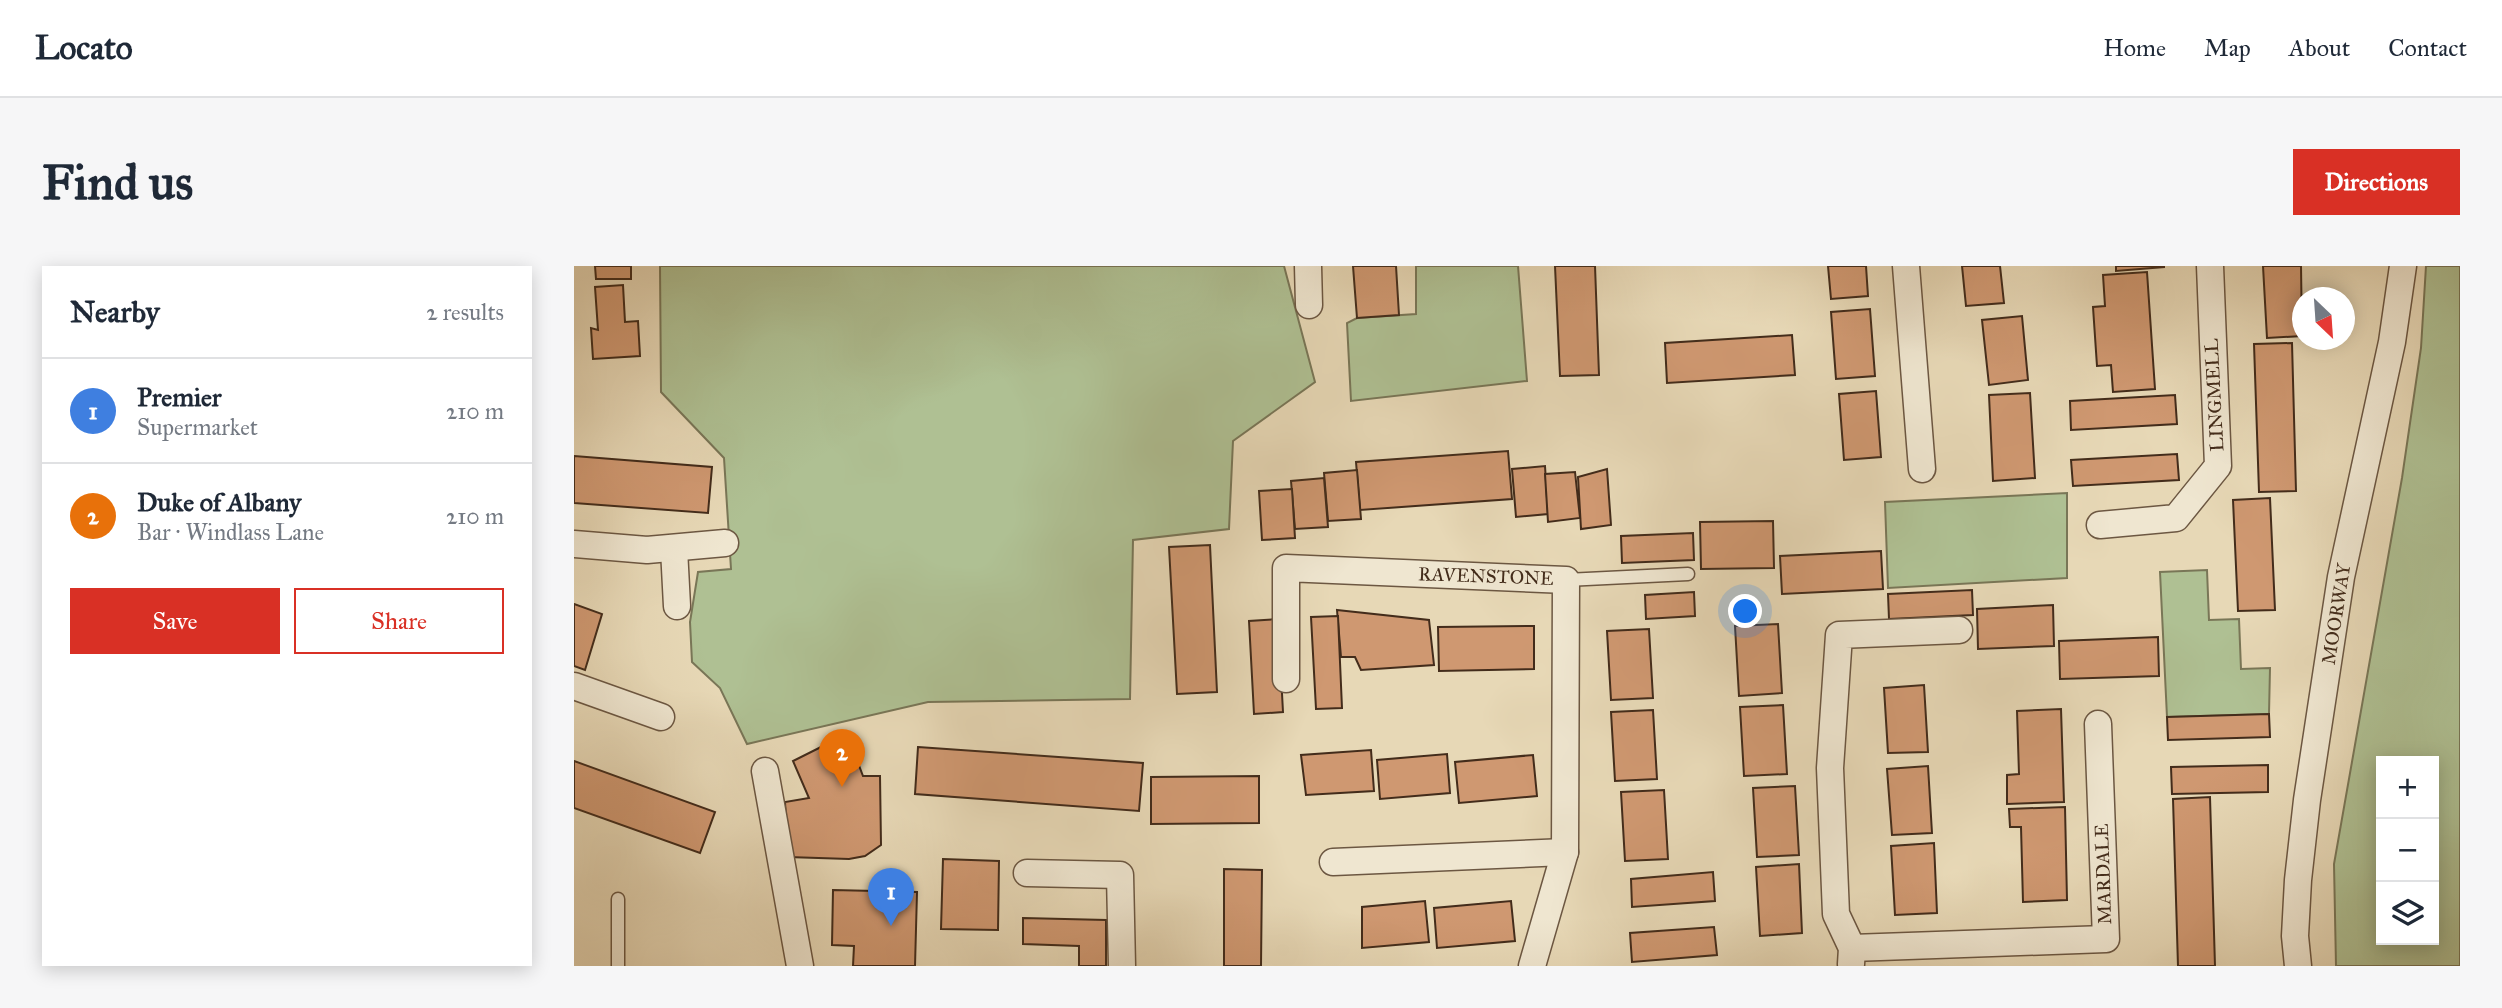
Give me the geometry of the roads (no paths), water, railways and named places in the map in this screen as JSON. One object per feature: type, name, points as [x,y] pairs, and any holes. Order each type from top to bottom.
[{"type":"street","points":[[1308,266],[1309,305]]},
{"type":"street","points":[[1906,266],[1922,469]]},
{"type":"street","name":"LINGMELL","points":[[2101,525],[2176,518],[2218,466],[2210,266]]},
{"type":"street","name":"MOORWAY","points":[[2298,966],[2295,936],[2306,800],[2341,577],[2392,342],[2403,266]]},
{"type":"street","points":[[574,544],[648,550],[725,543]]},
{"type":"street","points":[[674,549],[677,606]]},
{"type":"street","name":"RAVENSTONE","points":[[1286,679],[1286,568],[1566,580],[1565,852],[1532,966]]},
{"type":"street","name":"MARDALE","points":[[1959,630],[1839,635],[1830,768],[1836,914],[1851,957],[2106,939],[2098,724]]},
{"type":"street","points":[[574,686],[661,717]]},
{"type":"street","points":[[765,771],[800,966]]},
{"type":"street","points":[[1333,862],[1565,852]]},
{"type":"street","points":[[1027,873],[1119,875],[1122,966]]},
{"type":"lane","points":[[1566,580],[1688,574]]},
{"type":"lane","points":[[618,900],[618,966]]},
{"type":"place","name":"Duke of Albany","points":[[842,787]]},
{"type":"place","name":"Premier","points":[[891,926]]}]
